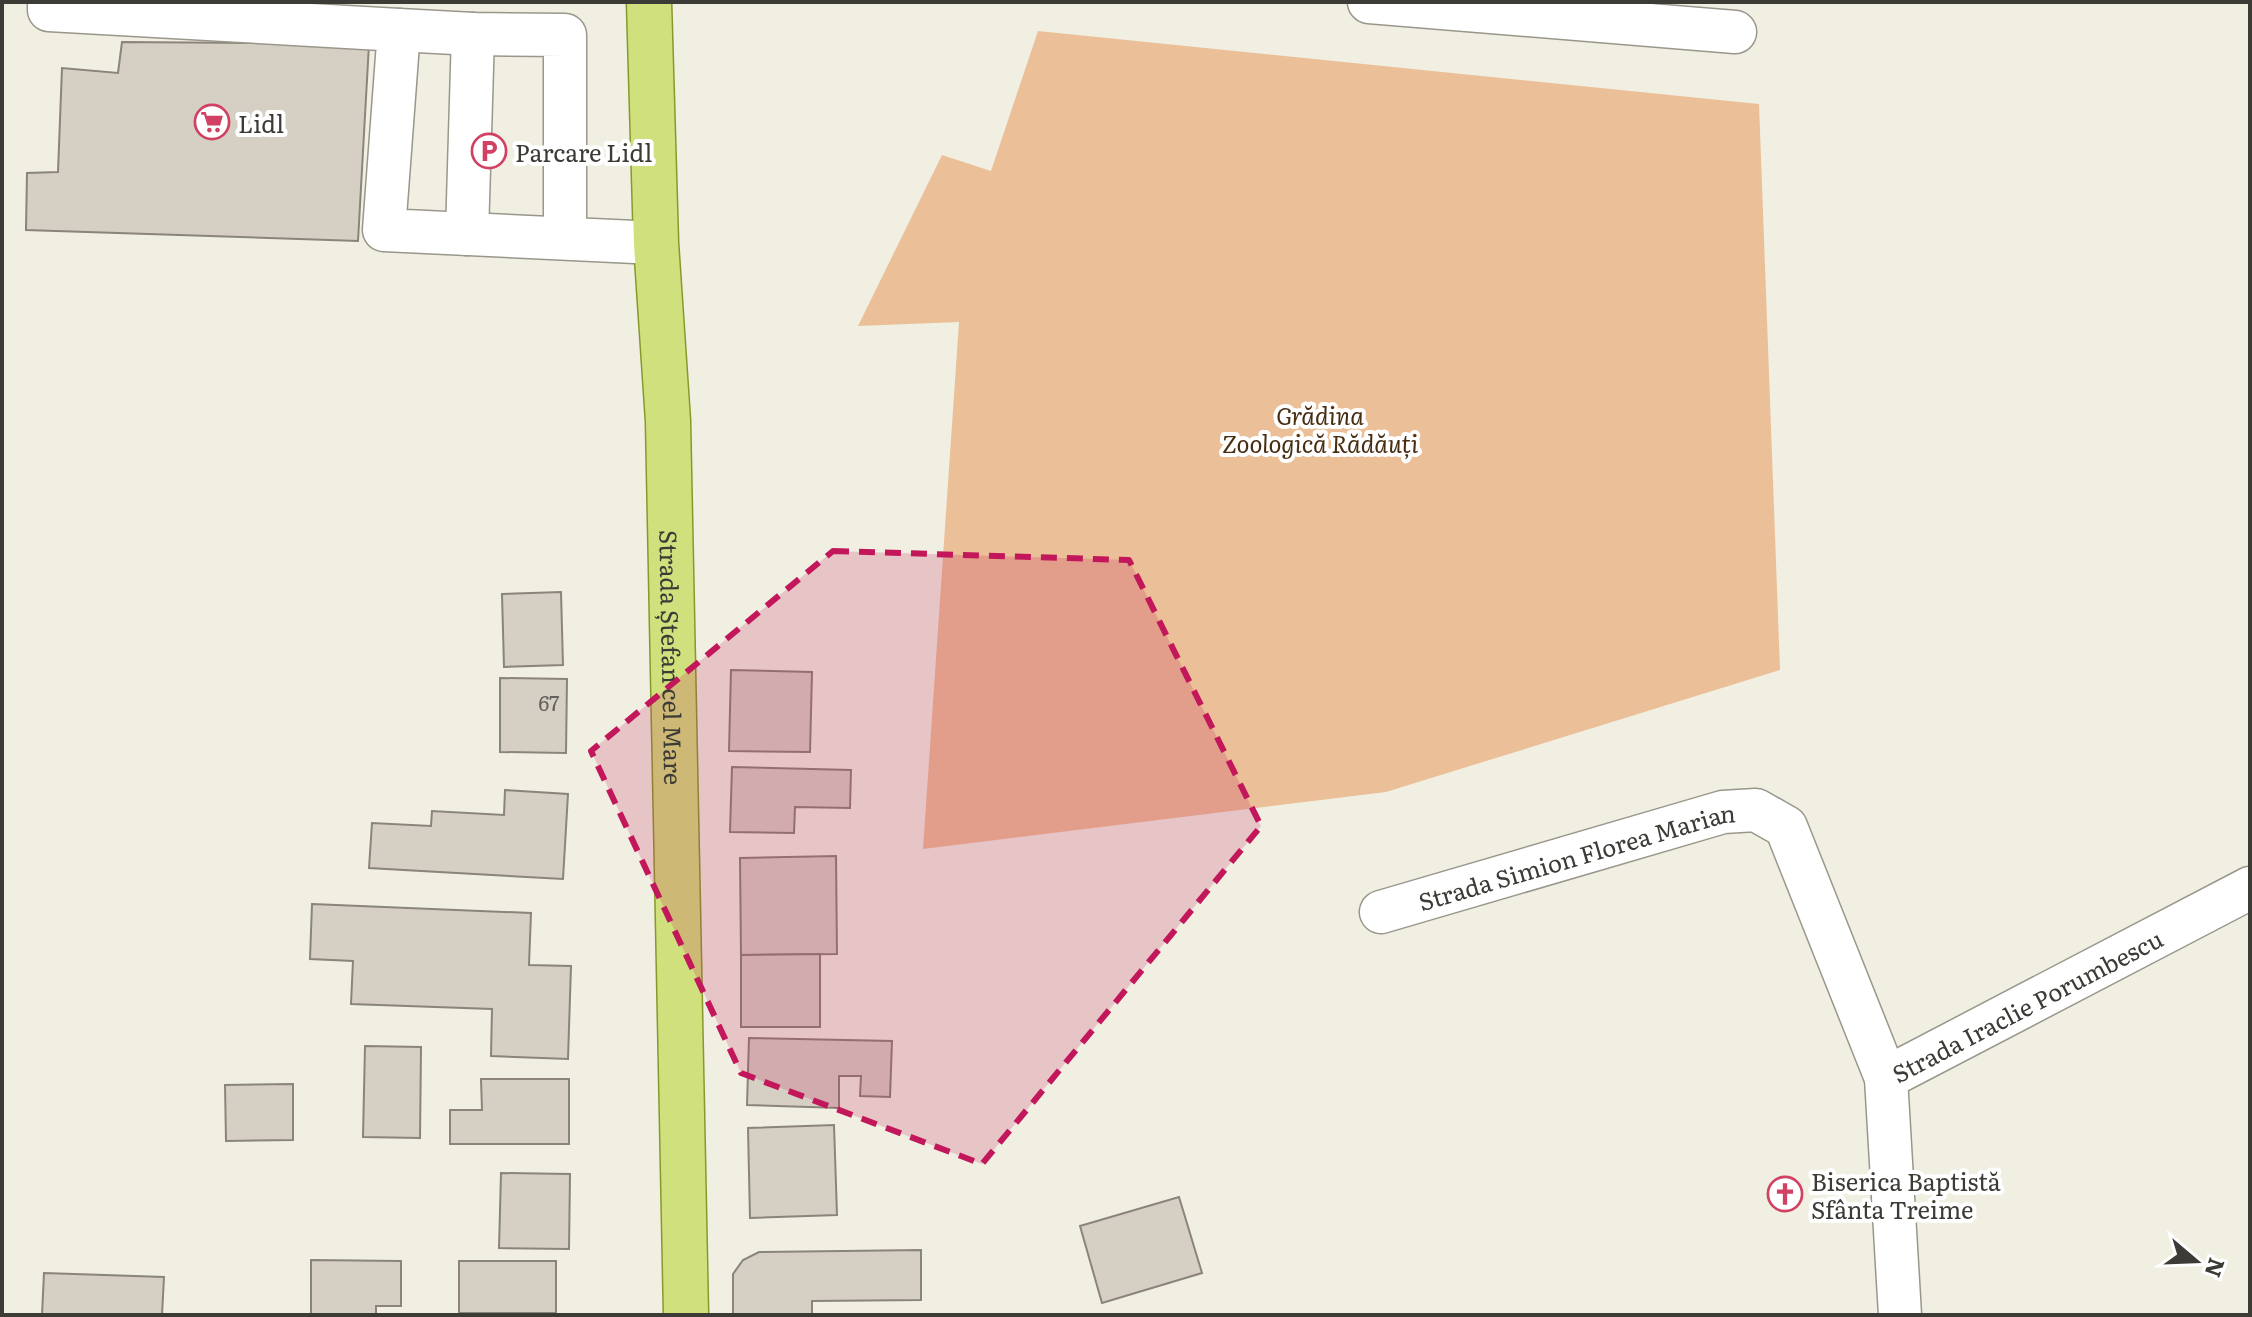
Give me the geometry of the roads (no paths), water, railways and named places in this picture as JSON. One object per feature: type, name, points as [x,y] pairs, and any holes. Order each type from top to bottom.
[{"type":"main road","name":"Strada Ștefan cel Mare","points":[[649,2],[656,243],[668,421],[686,1315]]},
{"type":"street","points":[[49,2],[49,10],[473,34],[565,35],[565,237]]},
{"type":"street","points":[[1369,2],[1735,32]]},
{"type":"street","points":[[399,30],[384,230],[656,243]]},
{"type":"street","points":[[467,234],[473,34]]},
{"type":"street","name":"Strada Simion Florea Marian","points":[[1381,912],[1723,812],[1756,810],[1786,827],[1886,1078]]},
{"type":"street","name":"Strada Iraclie Porumbescu","points":[[1900,1315],[1886,1078],[2250,888]]},
{"type":"place","name":"Lidl","points":[[212,122]]},
{"type":"place","name":"Parcare Lidl","points":[[489,151]]},
{"type":"place","name":"Biserica Baptistă Sfânta Treime","points":[[1785,1194]]},
{"type":"park label","name":"Grădina Zoologică Rădăuți","points":[[1320,428]]}]
